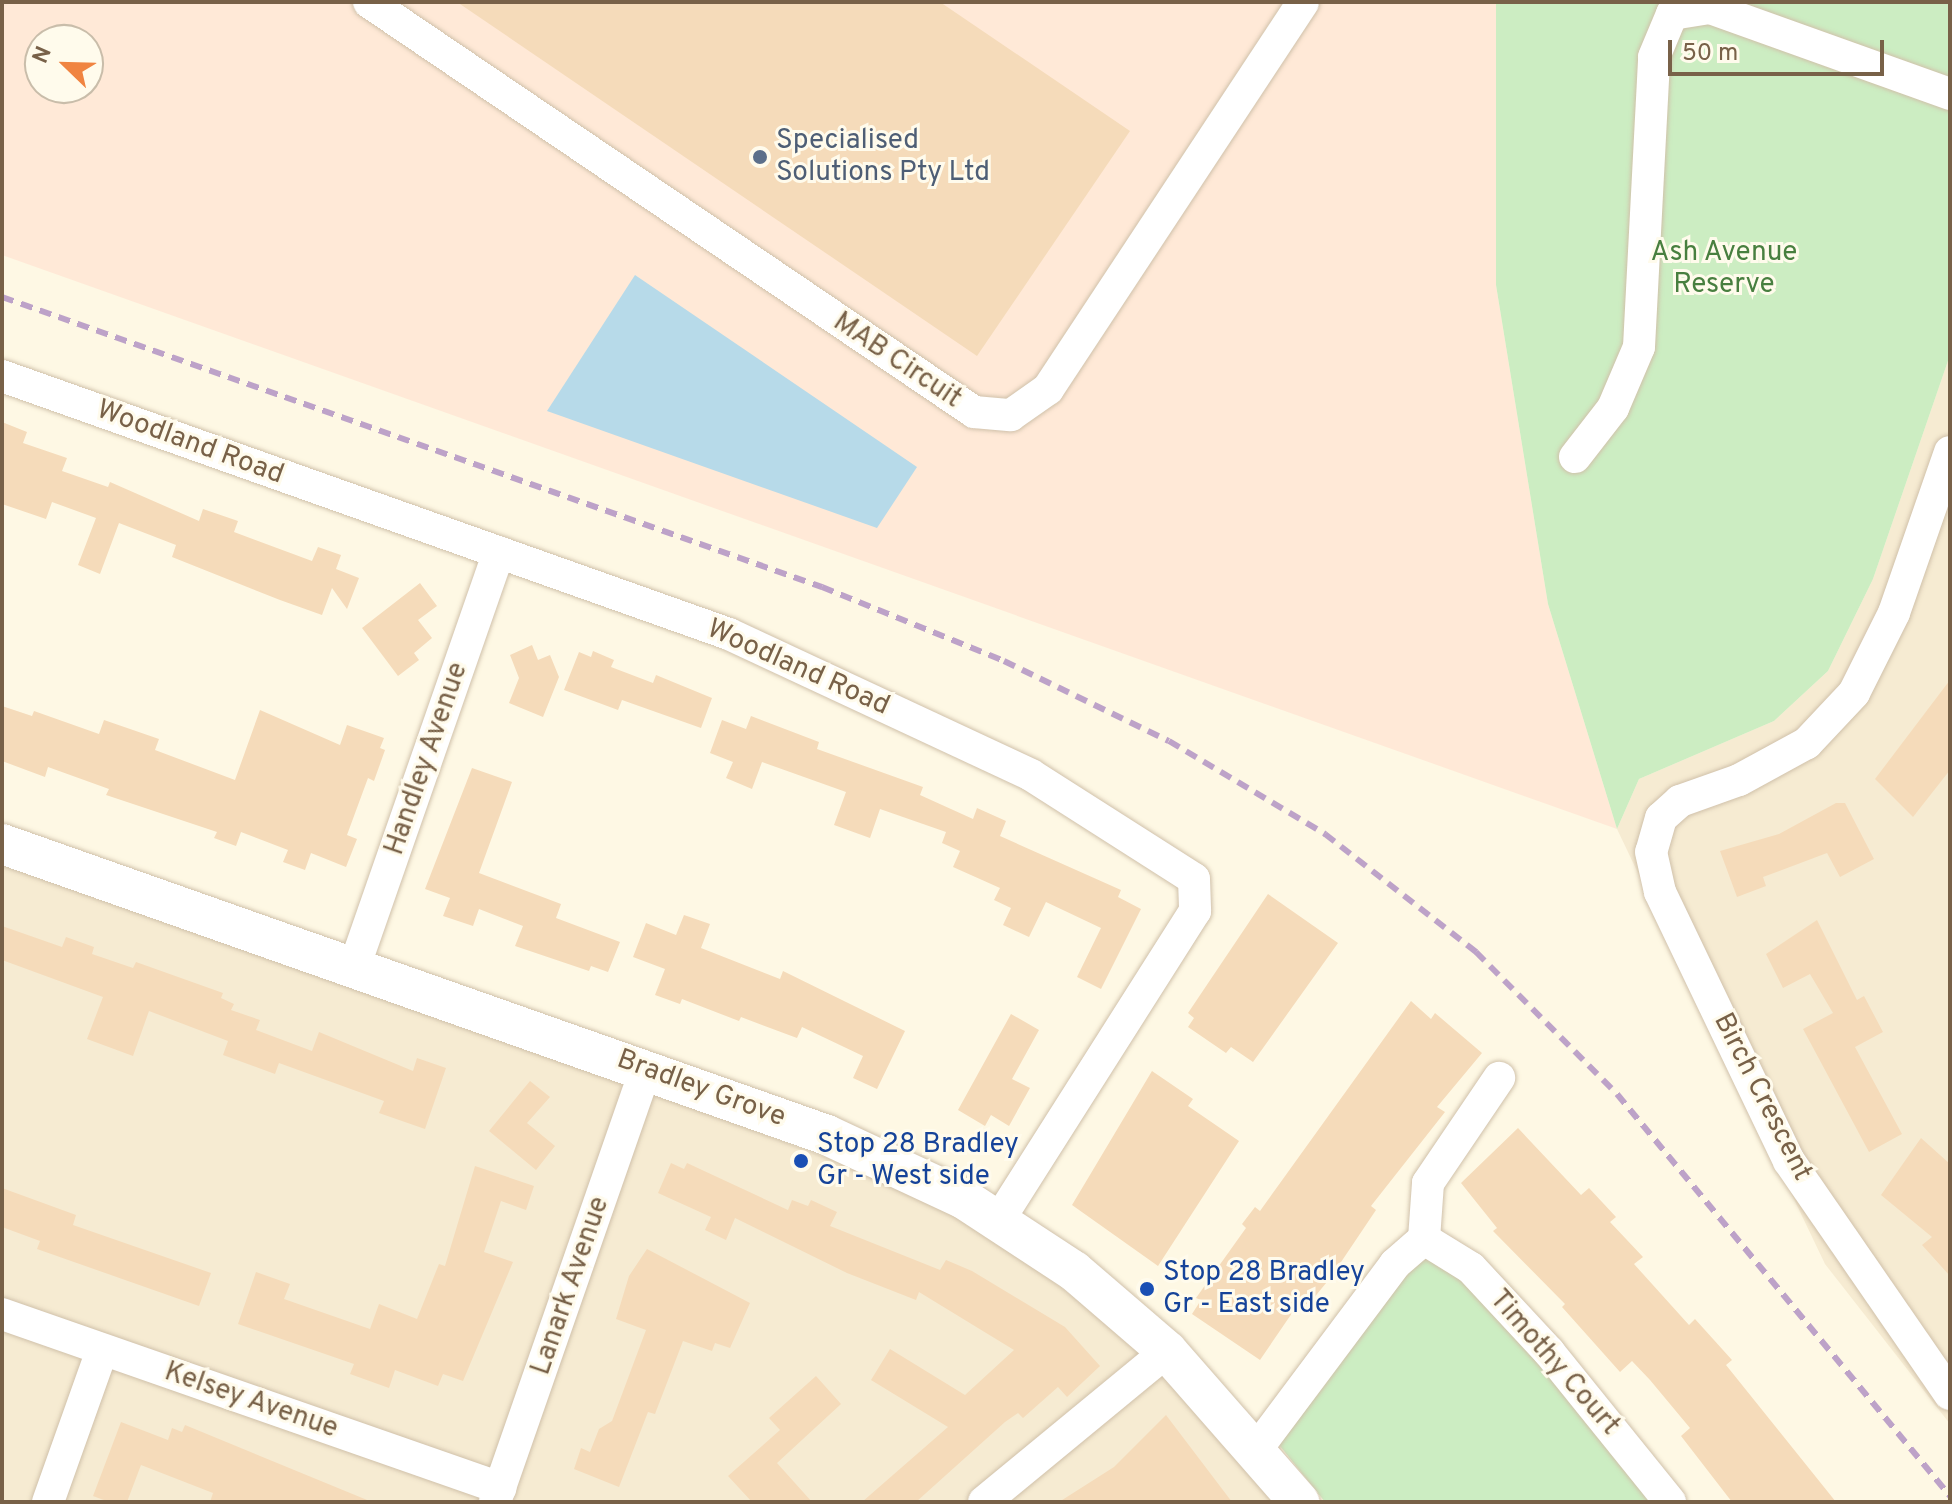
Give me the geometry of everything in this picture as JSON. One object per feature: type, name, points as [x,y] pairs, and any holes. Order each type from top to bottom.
[{"type":"street","name":"MAB Circuit","points":[[369,2],[974,412],[1011,415],[1048,389],[1303,2]]},
{"type":"street","points":[[1575,457],[1613,408],[1639,347],[1654,57],[1672,14],[1710,8],[1950,94]]},
{"type":"street","name":"Woodland Road","points":[[2,376],[729,634],[1031,775],[1194,879],[1195,911],[999,1220]]},
{"type":"street","name":"Birch Crescent","points":[[1944,1375],[1789,1161],[1660,892],[1651,852],[1661,818],[1680,801],[1739,780],[1807,743],[1854,693],[1894,613],[1950,452]]},
{"type":"street","name":"Handley Avenue","points":[[355,965],[499,552]]},
{"type":"street","name":"Bradley Grove","points":[[2,844],[355,965],[827,1135],[999,1220],[1074,1271],[1167,1351],[1299,1502]]},
{"type":"street","name":"Lanark Avenue","points":[[497,1495],[646,1069]]},
{"type":"street","points":[[1256,1450],[1395,1264],[1424,1239],[1428,1183],[1499,1078]]},
{"type":"street","name":"Timothy Court","points":[[1424,1239],[1471,1268],[1549,1352],[1670,1502]]},
{"type":"street","name":"Kelsey Avenue","points":[[2,1314],[497,1495]]},
{"type":"street","points":[[48,1502],[102,1350]]},
{"type":"street","points":[[984,1502],[1167,1351]]},
{"type":"shaded area","points":[[2,2],[1496,2],[1496,285],[1548,604],[1617,829],[2,255]]},
{"type":"shaded area","points":[[1950,355],[1950,1424],[1825,1264],[1617,829],[1639,779],[1774,721],[1828,671],[1873,579]]},
{"type":"shaded area","points":[[2,864],[597,1072],[883,1179],[995,1237],[1114,1328],[1187,1392],[1277,1502],[2,1502]]},
{"type":"green space","name":"Ash Avenue Reserve","points":[[1496,2],[1950,2],[1950,355],[1873,579],[1828,671],[1774,721],[1639,779],[1617,829],[1548,604],[1496,285]]},
{"type":"green space","points":[[1424,1246],[1466,1274],[1663,1502],[1325,1502],[1276,1441]]},
{"type":"water","points":[[635,275],[917,467],[877,528],[547,411]]},
{"type":"building","points":[[457,2],[940,2],[1130,131],[977,356]]},
{"type":"building","points":[[2,422],[27,432],[23,443],[67,458],[62,471],[108,487],[110,482],[199,521],[203,509],[238,521],[234,532],[312,561],[318,547],[341,555],[336,569],[359,578],[347,609],[332,588],[322,615],[280,600],[172,557],[176,545],[119,523],[100,574],[78,565],[96,518],[52,502],[46,519],[2,504]]},
{"type":"building","points":[[420,583],[437,606],[418,620],[432,638],[414,653],[419,660],[398,676],[362,628]]},
{"type":"building","points":[[532,645],[538,660],[550,655],[559,677],[543,717],[509,703],[519,678],[510,655]]},
{"type":"building","points":[[593,651],[614,660],[611,667],[653,683],[656,675],[712,698],[701,728],[622,700],[618,710],[564,690],[579,652],[591,657]]},
{"type":"building","points":[[1950,680],[1950,770],[1913,817],[1875,779]]},
{"type":"building","points":[[2,706],[32,716],[34,711],[99,734],[104,720],[159,739],[155,750],[235,780],[260,710],[340,745],[347,725],[384,738],[380,748],[385,750],[374,781],[368,778],[347,835],[357,839],[346,867],[311,853],[305,870],[283,862],[288,850],[241,832],[236,846],[214,838],[217,832],[106,795],[109,789],[48,767],[45,777],[2,761]]},
{"type":"building","points":[[751,716],[819,742],[817,749],[923,787],[920,795],[973,819],[977,808],[1006,821],[1000,836],[1121,890],[1118,897],[1141,909],[1101,989],[1077,977],[1101,928],[1046,902],[1029,937],[1003,925],[1011,908],[994,900],[1000,888],[953,867],[960,851],[942,843],[946,832],[880,809],[870,838],[834,825],[846,792],[762,762],[752,789],[726,778],[733,762],[710,753],[722,720],[746,729]]},
{"type":"building","points":[[472,768],[512,782],[479,873],[561,904],[556,918],[620,942],[608,972],[591,966],[589,971],[515,946],[523,926],[479,909],[473,926],[443,916],[450,898],[425,889]]},
{"type":"building","points":[[1836,803],[1845,803],[1874,859],[1840,877],[1827,853],[1763,877],[1766,886],[1737,897],[1720,851],[1779,834]]},
{"type":"building","points":[[1268,894],[1338,943],[1253,1062],[1231,1047],[1226,1053],[1188,1027],[1194,1018],[1188,1013]]},
{"type":"building","points":[[684,915],[710,924],[701,948],[780,979],[783,971],[905,1031],[877,1089],[853,1078],[863,1056],[802,1027],[797,1038],[741,1017],[739,1021],[682,999],[680,1004],[655,995],[665,969],[633,957],[646,923],[676,935]]},
{"type":"building","points":[[1817,920],[1857,1000],[1864,996],[1883,1032],[1855,1047],[1902,1134],[1869,1152],[1803,1029],[1833,1013],[1810,974],[1783,988],[1766,954]]},
{"type":"building","points":[[2,926],[62,947],[66,937],[94,947],[92,954],[133,968],[136,962],[223,993],[221,998],[234,1004],[231,1010],[260,1020],[256,1030],[312,1051],[319,1032],[413,1071],[417,1058],[446,1068],[425,1129],[379,1113],[384,1101],[279,1063],[275,1074],[223,1055],[228,1041],[149,1011],[133,1056],[87,1039],[103,997],[2,960]]},
{"type":"building","points":[[1411,1001],[1431,1019],[1435,1013],[1482,1053],[1437,1107],[1445,1112],[1371,1206],[1376,1210],[1331,1277],[1308,1305],[1301,1300],[1260,1360],[1192,1314],[1201,1300],[1196,1298],[1246,1228],[1242,1224],[1255,1207],[1260,1211]]},
{"type":"building","points":[[1011,1014],[1039,1030],[1012,1079],[1030,1088],[1009,1126],[991,1115],[985,1126],[958,1110]]},
{"type":"building","points":[[1152,1071],[1193,1099],[1188,1106],[1239,1141],[1158,1266],[1072,1205]]},
{"type":"building","points":[[530,1081],[550,1097],[527,1123],[555,1146],[536,1170],[489,1131]]},
{"type":"building","points":[[1518,1128],[1581,1195],[1589,1188],[1616,1217],[1610,1222],[1643,1257],[1634,1264],[1689,1325],[1695,1319],[1732,1360],[1726,1365],[1836,1502],[1732,1502],[1681,1436],[1690,1428],[1650,1380],[1632,1361],[1620,1372],[1562,1307],[1565,1304],[1493,1231],[1497,1228],[1461,1183]]},
{"type":"building","points":[[1921,1138],[1950,1164],[1950,1276],[1922,1245],[1932,1237],[1881,1195]]},
{"type":"building","points":[[671,1163],[684,1169],[687,1163],[788,1210],[792,1200],[808,1206],[811,1200],[837,1212],[830,1226],[940,1270],[946,1260],[972,1271],[1065,1327],[1100,1366],[1067,1397],[1058,1387],[1023,1418],[1018,1413],[1005,1422],[916,1502],[862,1502],[948,1427],[871,1380],[890,1349],[965,1395],[1014,1350],[919,1292],[916,1300],[847,1273],[735,1218],[726,1240],[705,1230],[711,1217],[658,1193]]},
{"type":"building","points":[[475,1166],[534,1186],[526,1210],[501,1201],[484,1252],[513,1262],[463,1381],[443,1374],[438,1386],[395,1370],[389,1388],[350,1374],[354,1364],[238,1324],[256,1272],[290,1284],[284,1299],[370,1329],[379,1304],[417,1319],[439,1264],[445,1266]]},
{"type":"building","points":[[2,1188],[76,1215],[73,1225],[211,1273],[199,1306],[37,1249],[40,1241],[2,1227]]},
{"type":"building","points":[[647,1249],[750,1303],[730,1348],[715,1343],[712,1351],[683,1341],[655,1414],[648,1412],[619,1487],[574,1469],[581,1448],[590,1452],[599,1429],[612,1421],[646,1330],[616,1319],[629,1276]]},
{"type":"building","points":[[816,1376],[841,1404],[777,1463],[812,1502],[752,1502],[728,1476],[780,1430],[769,1418]]},
{"type":"building","points":[[1166,1415],[1232,1502],[1059,1502],[1114,1467]]},
{"type":"building","points":[[121,1422],[168,1440],[172,1428],[182,1432],[185,1425],[372,1502],[210,1502],[213,1493],[141,1465],[127,1502],[109,1502],[93,1496]]},
{"type":"railway","points":[[2,297],[822,587],[1004,661],[1169,741],[1325,834],[1476,952],[1617,1094],[1950,1496]]},
{"type":"place","name":"Specialised Solutions Pty Ltd","points":[[760,157]]},
{"type":"place","name":"Stop 28 Bradley Gr - West side","points":[[801,1161]]},
{"type":"place","name":"Stop 28 Bradley Gr - East side","points":[[1147,1289]]}]
